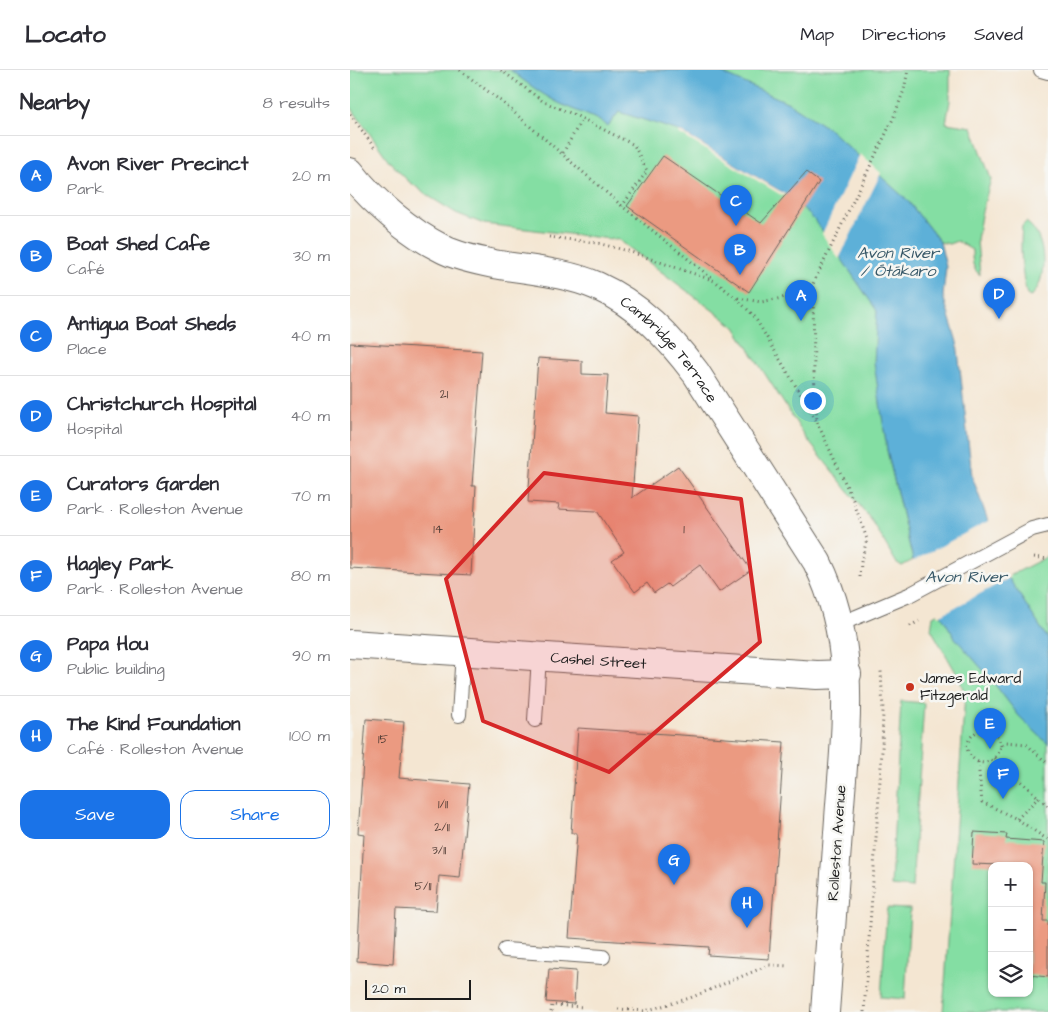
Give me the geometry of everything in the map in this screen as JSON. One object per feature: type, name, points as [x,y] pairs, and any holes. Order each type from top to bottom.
[{"type":"street","name":"Cambridge Terrace","points":[[350,172],[360,185],[413,231],[444,250],[491,263],[562,276],[596,286],[622,300],[650,319],[674,344],[696,373],[817,562],[827,582],[840,624],[847,674]]},
{"type":"street","name":"Cashel Street","points":[[350,644],[818,675],[847,674]]},
{"type":"street","name":"Rolleston Avenue","points":[[825,1012],[845,735],[847,674]]},
{"type":"lane","points":[[1041,70],[1048,72]]},
{"type":"lane","points":[[840,624],[909,595],[1032,529],[1048,525]]},
{"type":"lane","points":[[459,715],[463,652]]},
{"type":"lane","points":[[534,720],[539,657]]},
{"type":"lane","points":[[505,950],[603,957]]},
{"type":"path","points":[[460,70],[502,102],[622,206],[715,281]]},
{"type":"path","points":[[500,70],[544,102],[634,145],[647,171],[622,206]]},
{"type":"path","points":[[867,539],[853,500],[817,422],[814,372],[813,284],[893,119],[904,90],[908,70]]},
{"type":"path","points":[[562,153],[582,119]]},
{"type":"path","points":[[736,298],[760,302],[782,298],[813,284]]},
{"type":"path","points":[[1032,557],[1048,559]]},
{"type":"path","points":[[1001,746],[996,734],[984,730],[972,734],[968,740],[968,753],[978,762],[990,762],[1006,742],[1026,744],[1048,764]]},
{"type":"path","points":[[995,758],[1048,806]]},
{"type":"path","points":[[978,762],[982,802],[1017,819],[1048,840]]},
{"type":"path","points":[[1017,819],[1039,797]]},
{"type":"path","points":[[618,1009],[645,1010],[690,998],[769,965],[788,966]]},
{"type":"path","points":[[551,1012],[552,1005],[583,1007]]},
{"type":"highlighted area","points":[[544,473],[741,499],[760,642],[609,772],[483,721],[446,579]]},
{"type":"green space","points":[[350,70],[950,70],[950,101],[946,123],[972,127],[991,179],[981,215],[977,240],[980,275],[974,267],[972,250],[957,241],[949,244],[940,242],[908,202],[877,311],[877,335],[887,450],[913,560],[902,566],[896,562],[872,521],[806,438],[735,327],[619,240],[484,224],[456,213],[430,197],[407,180],[389,161],[350,106]]},
{"type":"green space","points":[[1026,222],[1038,238],[1042,248],[1043,260],[1040,282],[1036,291],[1030,297],[1027,295],[1023,278],[1021,243],[1022,226]]},
{"type":"green space","points":[[1048,556],[1048,1012],[943,1012],[965,694],[958,676],[931,629],[933,616]]},
{"type":"green space","points":[[901,701],[924,703],[912,888],[891,886]]},
{"type":"green space","points":[[887,908],[910,909],[905,999],[881,997]]},
{"type":"water","name":"Avon River / Ōtākaro","points":[[510,70],[715,70],[789,103],[829,129],[908,201],[940,242],[946,267],[943,296],[957,342],[972,476],[1008,577],[1048,639],[1048,744],[1019,716],[990,678],[955,638],[934,603],[913,560],[887,450],[874,363],[877,311],[817,223],[799,204],[785,194],[679,131],[619,112],[608,126],[536,90]]},
{"type":"pier","points":[[679,131],[785,194],[783,196],[678,133]]},
{"type":"pier","points":[[860,154],[881,173],[839,259],[822,234]]},
{"type":"pier","points":[[990,520],[1011,577],[939,616],[911,562]]},
{"type":"building","points":[[663,156],[761,223],[806,172],[819,182],[749,292],[627,206]]},
{"type":"building","points":[[350,343],[482,351],[472,486],[476,486],[471,575],[350,568]]},
{"type":"building","points":[[538,358],[582,361],[582,374],[608,375],[605,413],[638,416],[632,498],[678,466],[751,570],[719,592],[700,565],[670,587],[667,584],[654,593],[647,583],[635,592],[612,560],[624,552],[597,511],[558,509],[559,504],[528,502]]},
{"type":"building","points":[[366,719],[404,722],[399,778],[469,784],[460,878],[439,876],[436,911],[396,909],[393,964],[357,961],[364,834],[358,833]]},
{"type":"building","points":[[578,728],[784,742],[769,959],[708,955],[709,947],[569,938],[577,833],[571,833]]},
{"type":"building","points":[[974,832],[1007,834],[1006,839],[1044,842],[1041,882],[1045,882],[1043,921],[1048,921],[1048,977],[1033,975],[1033,862],[972,864]]},
{"type":"building","points":[[549,969],[576,971],[574,1004],[546,1002]]},
{"type":"place","name":"Antigua Boat Sheds","points":[[736,226]]},
{"type":"place","name":"Boat Shed Cafe","points":[[740,275]]},
{"type":"place","name":"Christchurch Hospital","points":[[999,319]]},
{"type":"place","name":"Avon River Precinct","points":[[801,321]]},
{"type":"place","name":"James Edward Fitzgerald","points":[[910,687]]},
{"type":"place","name":"Curators Garden","points":[[990,749]]},
{"type":"place","name":"Hagley Park","points":[[1003,799]]},
{"type":"place","name":"Papa Hou","points":[[674,885]]},
{"type":"place","name":"The Kind Foundation","points":[[747,928]]},
{"type":"water label","name":"Avon River","points":[[966,577]]}]
